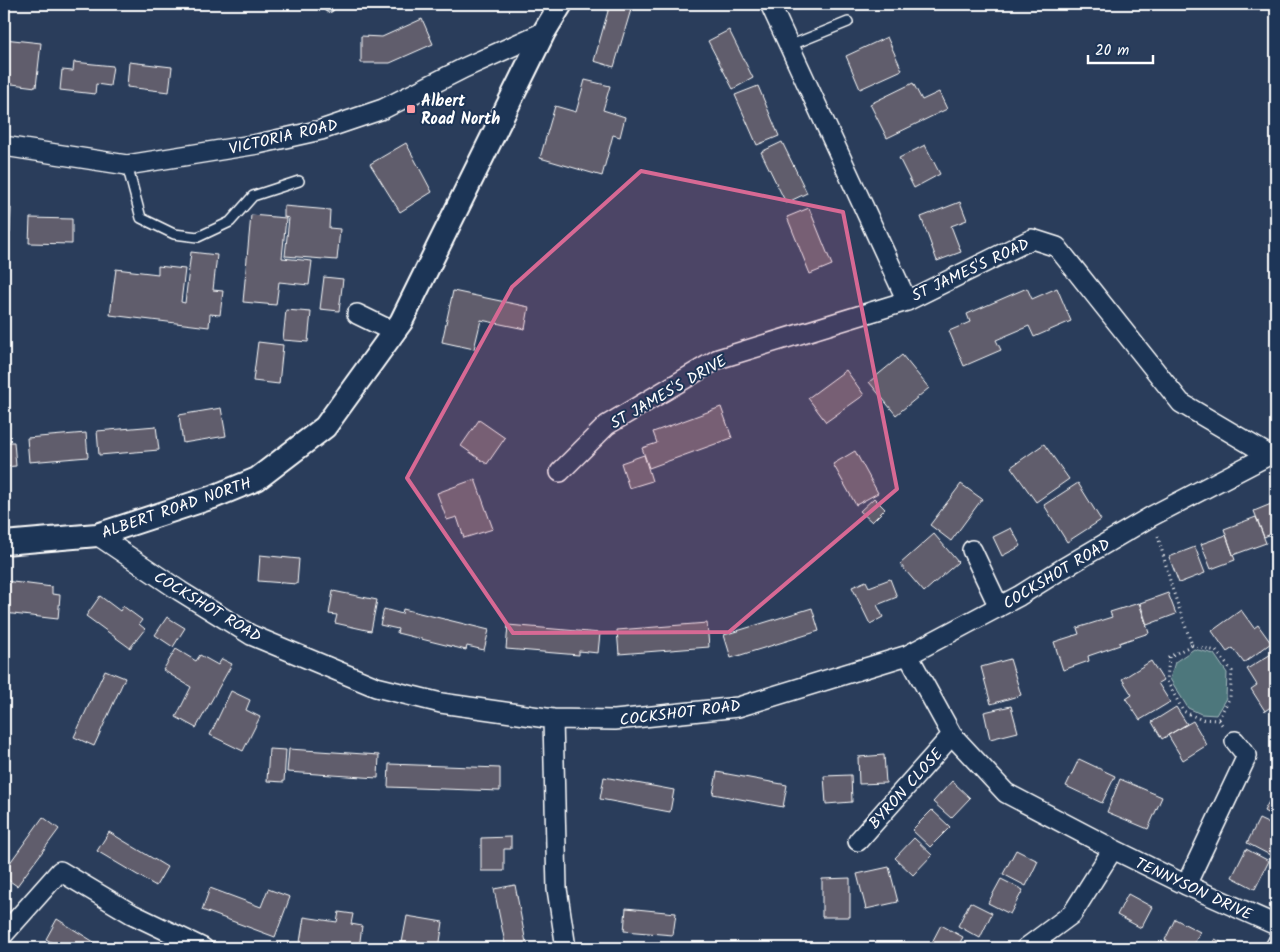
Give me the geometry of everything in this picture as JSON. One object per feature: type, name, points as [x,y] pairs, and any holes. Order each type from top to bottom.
[{"type":"street","name":"ALBERT ROAD NORTH","points":[[4,543],[97,535],[213,497],[257,479],[325,427],[401,322],[544,32],[561,4]]},
{"type":"street","name":"ST JAMES'S ROAD","points":[[770,4],[907,301],[1032,239],[1057,247],[1181,403],[1272,454]]},
{"type":"street","name":"VICTORIA ROAD","points":[[4,146],[127,165],[258,144],[321,130],[383,109],[464,68],[544,32]]},
{"type":"street","name":"ST JAMES'S DRIVE","points":[[560,472],[607,425],[718,359],[907,301]]},
{"type":"street","points":[[357,314],[394,332]]},
{"type":"street","name":"COCKSHOT ROAD","points":[[97,535],[180,591],[251,635],[376,687],[441,703],[553,719],[615,720],[738,706],[908,655],[1019,596],[1062,568],[1152,516],[1272,454]]},
{"type":"street","points":[[972,550],[999,607]]},
{"type":"street","name":"TENNYSON DRIVE","points":[[908,655],[952,735],[1006,793],[1186,885],[1276,925]]},
{"type":"street","points":[[553,719],[557,889],[566,948]]},
{"type":"street","name":"BYRON CLOSE","points":[[858,841],[952,735]]},
{"type":"street","points":[[1186,885],[1247,756],[1235,740]]},
{"type":"street","points":[[1026,948],[1072,914],[1113,849]]},
{"type":"street","points":[[4,934],[60,872],[132,914],[203,948]]},
{"type":"lane","points":[[789,46],[848,22]]},
{"type":"lane","points":[[127,165],[141,218],[174,234],[198,237],[230,222],[253,196],[299,181]]},
{"type":"lane","points":[[1269,948],[1276,935]]},
{"type":"path","points":[[1152,516],[1172,588],[1192,644]]},
{"type":"path","points":[[1218,720],[1230,697],[1232,672],[1216,651],[1192,644],[1169,657],[1167,681],[1183,711],[1200,719],[1218,720],[1235,740]]},
{"type":"highlighted area","points":[[641,171],[843,212],[897,489],[729,632],[513,633],[407,478],[512,287]]},
{"type":"green space","points":[[1194,649],[1214,654],[1227,673],[1226,698],[1216,715],[1201,714],[1188,708],[1170,679],[1175,662]]},
{"type":"building","points":[[610,4],[632,6],[614,67],[594,61]]},
{"type":"building","points":[[422,19],[433,44],[390,63],[361,63],[361,36],[382,37]]},
{"type":"building","points":[[729,30],[753,78],[733,89],[708,41]]},
{"type":"building","points":[[887,37],[902,70],[860,89],[846,56]]},
{"type":"building","points":[[4,39],[41,43],[36,87],[4,83]]},
{"type":"building","points":[[74,62],[113,66],[110,86],[96,84],[95,94],[60,90],[62,70],[73,71]]},
{"type":"building","points":[[129,62],[172,67],[169,92],[127,87]]},
{"type":"building","points":[[585,80],[610,86],[603,110],[625,117],[620,137],[613,135],[602,176],[540,158],[555,106],[576,112]]},
{"type":"building","points":[[913,83],[922,100],[939,92],[947,109],[887,138],[870,104]]},
{"type":"building","points":[[758,86],[779,136],[757,145],[735,95]]},
{"type":"building","points":[[782,142],[807,193],[786,203],[761,152]]},
{"type":"building","points":[[406,143],[432,192],[400,212],[370,164]]},
{"type":"building","points":[[925,145],[940,174],[914,188],[899,158]]},
{"type":"building","points":[[960,202],[967,220],[951,226],[961,252],[937,261],[921,217]]},
{"type":"building","points":[[284,206],[330,210],[329,228],[340,229],[337,260],[285,256],[289,218],[284,217]]},
{"type":"building","points":[[4,208],[11,208],[10,233],[4,233]]},
{"type":"building","points":[[809,208],[832,265],[810,274],[787,217]]},
{"type":"building","points":[[251,215],[286,218],[282,258],[312,261],[309,285],[279,282],[276,305],[243,302]]},
{"type":"building","points":[[30,218],[72,219],[72,244],[29,243]]},
{"type":"building","points":[[191,252],[217,255],[213,290],[223,291],[220,315],[210,314],[209,327],[110,315],[116,269],[158,274],[158,266],[185,269],[181,302],[185,303]]},
{"type":"building","points":[[324,277],[343,279],[339,311],[320,309]]},
{"type":"building","points":[[1027,288],[1032,299],[1057,288],[1071,321],[1034,337],[1029,326],[996,340],[1001,350],[964,366],[949,331],[970,322],[967,314]]},
{"type":"building","points":[[453,291],[529,307],[525,329],[481,320],[474,349],[442,342]]},
{"type":"building","points":[[286,310],[311,312],[308,342],[283,340]]},
{"type":"building","points":[[258,342],[283,345],[279,384],[253,381]]},
{"type":"building","points":[[902,355],[929,388],[896,415],[869,382]]},
{"type":"building","points":[[846,370],[864,395],[826,422],[808,398]]},
{"type":"building","points":[[721,407],[732,438],[649,468],[642,448],[657,443],[653,432]]},
{"type":"building","points":[[221,408],[226,436],[183,443],[179,415]]},
{"type":"building","points":[[479,420],[505,438],[487,464],[461,446]]},
{"type":"building","points":[[156,426],[159,450],[99,455],[97,431]]},
{"type":"building","points":[[86,433],[88,457],[29,462],[27,438]]},
{"type":"building","points":[[4,442],[14,442],[16,466],[4,467]]},
{"type":"building","points":[[1044,444],[1069,479],[1036,502],[1011,467]]},
{"type":"building","points":[[855,451],[878,493],[856,505],[833,464]]},
{"type":"building","points":[[644,455],[652,481],[629,488],[621,463]]},
{"type":"building","points":[[475,479],[493,529],[464,538],[457,517],[447,520],[437,493]]},
{"type":"building","points":[[1078,483],[1101,520],[1067,542],[1044,505]]},
{"type":"building","points":[[961,484],[982,499],[951,541],[930,525]]},
{"type":"building","points":[[874,498],[885,509],[872,522],[860,511]]},
{"type":"building","points":[[1276,502],[1276,532],[1264,537],[1254,511]]},
{"type":"building","points":[[1256,517],[1266,543],[1233,555],[1224,529]]},
{"type":"building","points":[[1011,528],[1021,546],[1002,556],[993,537]]},
{"type":"building","points":[[934,534],[958,562],[924,592],[900,564]]},
{"type":"building","points":[[1226,535],[1235,560],[1211,569],[1201,544]]},
{"type":"building","points":[[1195,547],[1205,573],[1179,583],[1169,557]]},
{"type":"building","points":[[260,555],[299,559],[297,584],[258,581]]},
{"type":"building","points":[[890,579],[897,597],[877,605],[883,617],[870,624],[852,587],[866,581],[869,587]]},
{"type":"building","points":[[5,581],[52,587],[52,594],[60,595],[58,619],[4,613]]},
{"type":"building","points":[[333,591],[377,600],[371,631],[335,623],[337,615],[329,614]]},
{"type":"building","points":[[1168,593],[1176,614],[1147,625],[1140,603]]},
{"type":"building","points":[[100,596],[120,611],[123,606],[142,620],[139,624],[145,629],[130,648],[86,616]]},
{"type":"building","points":[[1139,603],[1149,633],[1088,656],[1089,661],[1063,670],[1054,642],[1079,634],[1077,628],[1112,617],[1110,612]]},
{"type":"building","points":[[812,608],[819,631],[731,658],[724,635]]},
{"type":"building","points":[[384,609],[402,614],[403,609],[489,630],[484,650],[467,646],[466,650],[397,633],[398,629],[380,625]]},
{"type":"building","points":[[1241,610],[1254,628],[1258,625],[1271,643],[1244,663],[1233,648],[1227,652],[1212,631]]},
{"type":"building","points":[[167,617],[185,628],[173,647],[155,635]]},
{"type":"building","points":[[707,623],[709,647],[619,654],[617,630]]},
{"type":"building","points":[[508,625],[600,633],[598,653],[579,651],[579,655],[506,649]]},
{"type":"building","points":[[176,649],[196,661],[200,655],[218,665],[222,659],[232,664],[196,728],[176,717],[191,687],[163,670]]},
{"type":"building","points":[[1276,651],[1276,703],[1265,711],[1251,689],[1257,685],[1247,669]]},
{"type":"building","points":[[1010,659],[1021,695],[991,704],[981,667]]},
{"type":"building","points":[[1151,661],[1163,680],[1158,683],[1170,702],[1140,720],[1126,699],[1132,695],[1122,679]]},
{"type":"building","points":[[105,670],[125,678],[94,746],[74,737]]},
{"type":"building","points":[[231,691],[250,700],[246,710],[260,717],[243,751],[210,735]]},
{"type":"building","points":[[1011,706],[1018,732],[990,739],[984,712]]},
{"type":"building","points":[[1176,707],[1187,724],[1162,739],[1152,722]]},
{"type":"building","points":[[1193,721],[1207,745],[1183,760],[1168,735]]},
{"type":"building","points":[[269,749],[286,750],[284,782],[267,781]]},
{"type":"building","points":[[289,749],[379,755],[378,778],[287,772]]},
{"type":"building","points":[[884,755],[886,783],[859,784],[858,757]]},
{"type":"building","points":[[1079,759],[1115,776],[1102,803],[1066,786]]},
{"type":"building","points":[[389,764],[500,768],[500,791],[388,787]]},
{"type":"building","points":[[717,772],[787,785],[783,807],[713,794]]},
{"type":"building","points":[[851,775],[852,802],[826,804],[824,776]]},
{"type":"building","points":[[604,777],[674,790],[670,812],[600,799]]},
{"type":"building","points":[[1120,779],[1162,797],[1148,829],[1107,812]]},
{"type":"building","points":[[952,781],[970,798],[951,818],[933,802]]},
{"type":"building","points":[[1276,788],[1276,818],[1264,811]]},
{"type":"building","points":[[932,810],[950,827],[930,847],[912,830]]},
{"type":"building","points":[[43,817],[59,829],[17,886],[4,877],[4,871]]},
{"type":"building","points":[[1259,819],[1276,827],[1276,844],[1270,855],[1247,843]]},
{"type":"building","points":[[109,832],[167,867],[156,886],[97,851]]},
{"type":"building","points":[[511,837],[511,849],[504,849],[504,871],[481,871],[481,838]]},
{"type":"building","points":[[914,838],[932,855],[913,875],[895,858]]},
{"type":"building","points":[[1246,849],[1269,861],[1255,889],[1232,877]]},
{"type":"building","points":[[1016,850],[1038,861],[1026,886],[1003,874]]},
{"type":"building","points":[[889,867],[898,902],[866,909],[857,874]]},
{"type":"building","points":[[850,878],[850,917],[822,917],[822,879]]},
{"type":"building","points":[[1001,879],[1023,890],[1010,914],[988,903]]},
{"type":"building","points":[[515,885],[527,948],[506,948],[494,889]]},
{"type":"building","points":[[210,888],[261,907],[268,889],[290,897],[275,937],[202,910]]},
{"type":"building","points":[[1128,894],[1152,907],[1141,928],[1117,915]]},
{"type":"building","points":[[970,902],[992,913],[980,938],[958,926]]},
{"type":"building","points":[[626,908],[676,913],[673,935],[624,931]]},
{"type":"building","points":[[339,912],[353,914],[351,924],[362,926],[359,948],[344,948],[300,942],[304,917],[337,922]]},
{"type":"building","points":[[407,916],[443,922],[439,948],[401,948]]},
{"type":"building","points":[[57,919],[94,942],[91,948],[61,948],[46,939]]},
{"type":"building","points":[[1175,919],[1200,932],[1192,948],[1180,948],[1165,940]]},
{"type":"building","points":[[941,925],[963,937],[957,948],[929,948]]},
{"type":"building","points":[[1215,939],[1232,948],[1210,948]]},
{"type":"place","name":"Albert Road North","points":[[411,109]]}]
